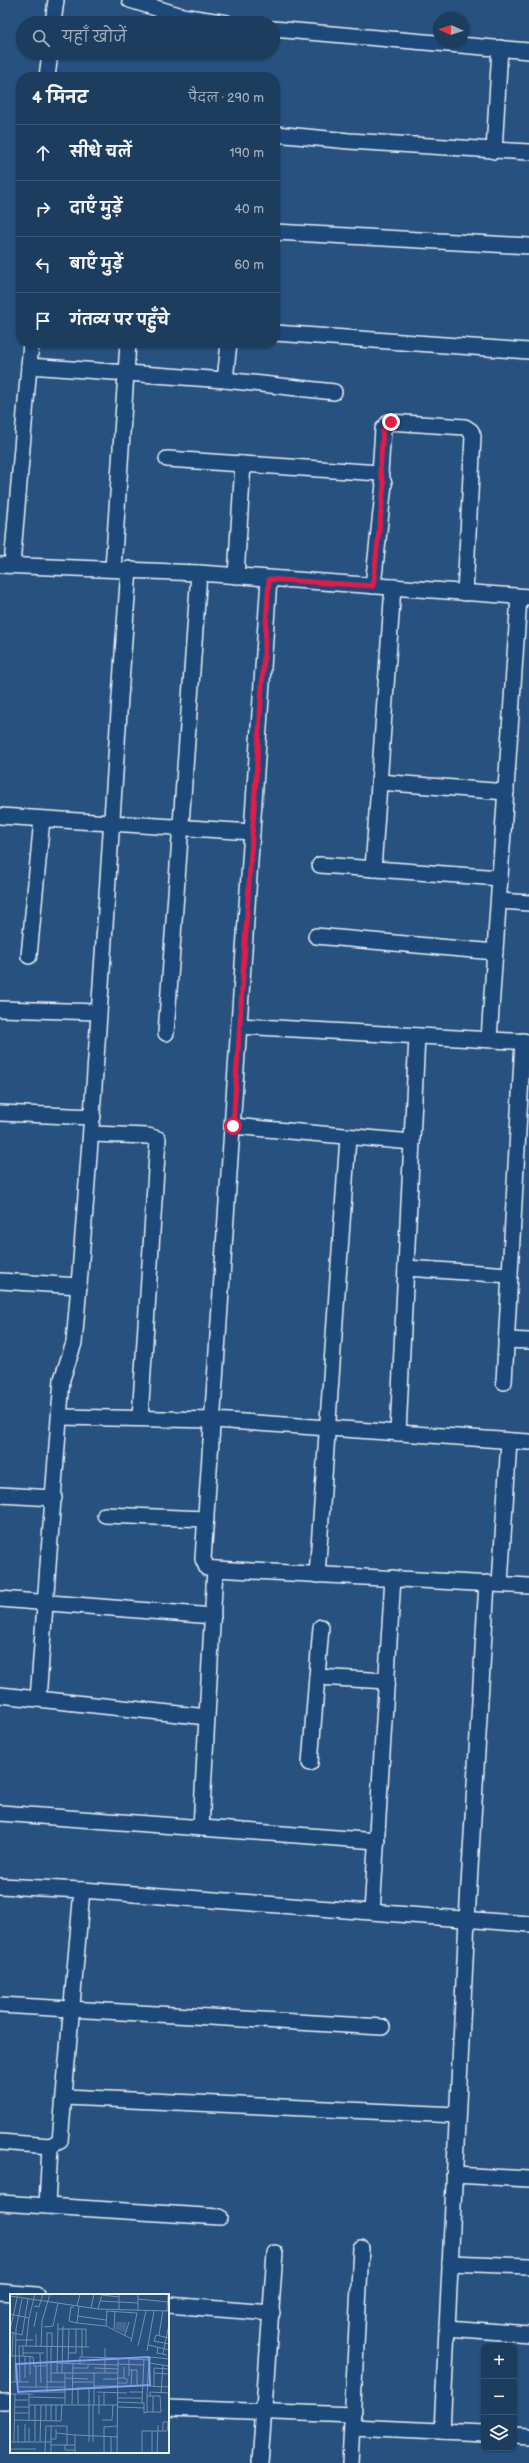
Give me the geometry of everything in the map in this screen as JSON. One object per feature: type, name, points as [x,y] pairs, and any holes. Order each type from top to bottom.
[{"type":"street","points":[[54,16],[56,0]]},
{"type":"street","points":[[130,0],[182,16]]},
{"type":"street","points":[[280,30],[529,51]]},
{"type":"street","points":[[494,151],[500,48]]},
{"type":"street","points":[[48,72],[49,60]]},
{"type":"street","points":[[280,134],[494,151],[529,152]]},
{"type":"street","points":[[280,232],[529,246]]},
{"type":"street","points":[[280,333],[529,351]]},
{"type":"street","points":[[31,348],[30,366],[6,565],[199,573],[524,597],[506,792],[489,1039]]},
{"type":"street","points":[[113,569],[127,348]]},
{"type":"street","points":[[225,380],[228,348]]},
{"type":"street","points":[[30,366],[225,380],[334,392]]},
{"type":"street","points":[[373,586],[384,484],[380,472],[383,429],[389,422],[464,427],[470,431],[473,436],[465,593]]},
{"type":"street","points":[[167,459],[380,472]]},
{"type":"street","points":[[236,576],[243,464]]},
{"type":"street","points":[[38,1699],[47,1602],[62,1379],[73,1353],[92,1134],[110,824],[129,569]]},
{"type":"street","points":[[166,1033],[179,828],[199,573]]},
{"type":"street","points":[[269,579],[204,1564],[207,1568],[216,1569],[529,1586]]},
{"type":"street","points":[[373,869],[393,587]]},
{"type":"street","points":[[379,782],[506,792]]},
{"type":"street","points":[[0,816],[252,832]]},
{"type":"street","points":[[29,956],[42,819]]},
{"type":"street","points":[[320,865],[500,878]]},
{"type":"street","points":[[499,901],[529,903]]},
{"type":"street","points":[[316,936],[495,952]]},
{"type":"street","points":[[0,1009],[98,1012]]},
{"type":"street","points":[[239,1026],[526,1042],[523,1143],[510,1275],[504,1382]]},
{"type":"street","points":[[398,1433],[417,1036]]},
{"type":"street","points":[[0,1113],[93,1117]]},
{"type":"street","points":[[233,1126],[348,1138],[412,1142]]},
{"type":"street","points":[[92,1134],[148,1136],[158,1139],[140,1418]]},
{"type":"street","points":[[317,1574],[348,1138]]},
{"type":"street","points":[[406,1268],[510,1275]]},
{"type":"street","points":[[0,1281],[79,1286]]},
{"type":"street","points":[[506,1340],[529,1341]]},
{"type":"street","points":[[60,1417],[214,1420],[529,1442]]},
{"type":"street","points":[[442,2431],[467,1919],[493,1584],[509,1441]]},
{"type":"street","points":[[0,1494],[54,1498]]},
{"type":"street","points":[[105,1515],[206,1520]]},
{"type":"street","points":[[201,1828],[216,1569]]},
{"type":"street","points":[[372,1912],[393,1578]]},
{"type":"street","points":[[0,1599],[213,1616]]},
{"type":"street","points":[[310,1763],[321,1628]]},
{"type":"street","points":[[317,1677],[387,1681]]},
{"type":"street","points":[[0,1696],[207,1717]]},
{"type":"street","points":[[0,1813],[377,1841]]},
{"type":"street","points":[[0,1886],[82,1890],[529,1924]]},
{"type":"street","points":[[0,2142],[50,2146],[60,2141],[82,1890]]},
{"type":"street","points":[[0,2005],[382,2027]]},
{"type":"street","points":[[65,2097],[457,2115]]},
{"type":"street","points":[[47,2206],[50,2146]]},
{"type":"street","points":[[454,2175],[529,2178]]},
{"type":"street","points":[[0,2203],[220,2217]]},
{"type":"street","points":[[350,2463],[361,2248]]},
{"type":"street","points":[[260,2463],[265,2412],[275,2252]]},
{"type":"street","points":[[450,2262],[529,2266]]},
{"type":"street","points":[[0,2292],[24,2294]]},
{"type":"street","points":[[169,2305],[272,2313]]},
{"type":"street","points":[[447,2328],[529,2334]]},
{"type":"street","points":[[169,2408],[265,2412],[442,2431],[481,2433]]},
{"type":"street","points":[[517,2435],[529,2436]]},
{"type":"route","points":[[233,1126],[269,579],[373,586],[384,484],[382,474],[380,472],[383,429],[386,423],[391,422]]}]
